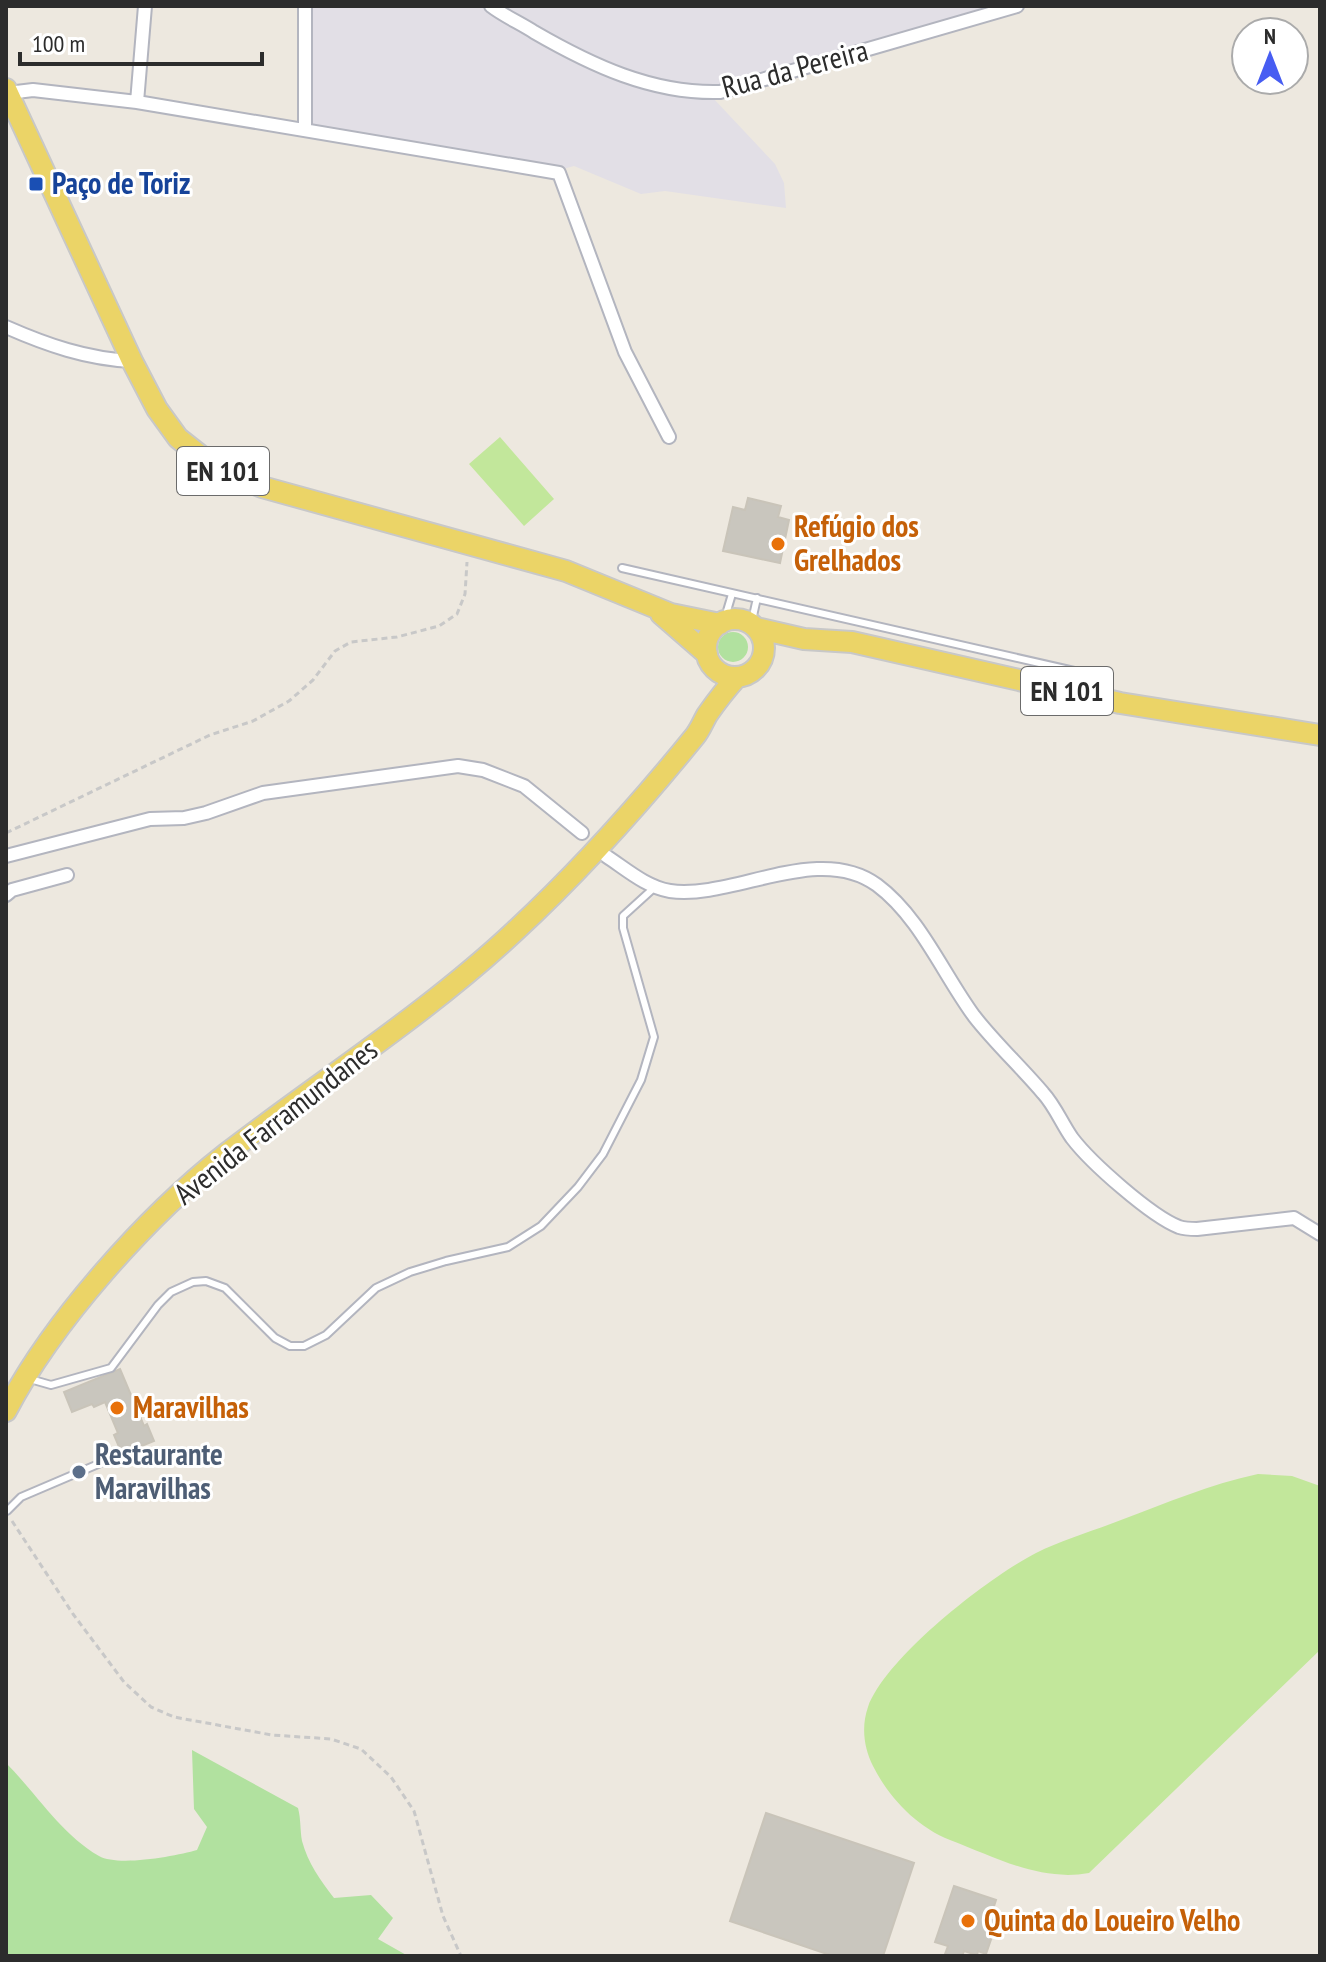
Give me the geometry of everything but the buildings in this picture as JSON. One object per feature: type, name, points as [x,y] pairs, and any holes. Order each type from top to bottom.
[{"type":"main road","name":"EN 101","points":[[7,91],[132,361],[157,409],[178,438],[216,468],[262,487],[566,571],[644,603]]},
{"type":"main road","points":[[644,603],[671,614],[722,623],[738,620],[753,627],[815,640]]},
{"type":"main road","points":[[644,603],[668,619],[722,675],[746,675],[792,645],[815,640]]},
{"type":"main road","points":[[706,717],[707,641],[710,631],[722,623]]},
{"type":"main road","points":[[753,627],[764,647],[759,665]]},
{"type":"main road","name":"EN 101","points":[[815,640],[852,642],[1120,703],[1320,735]]},
{"type":"main road","name":"Avenida Farramundanes","points":[[6,1411],[17,1382],[104,1271],[158,1215],[224,1156],[447,991],[514,932],[612,834],[698,733],[706,717],[737,677]]},
{"type":"street","points":[[137,102],[145,6]]},
{"type":"street","points":[[305,6],[305,130]]},
{"type":"street","name":"Rua da Pereira","points":[[491,6],[561,47],[616,74],[694,93],[720,92],[1017,6]]},
{"type":"street","points":[[7,91],[33,90],[137,102],[559,173],[625,352],[669,437]]},
{"type":"street","points":[[6,327],[100,359],[132,361]]},
{"type":"street","points":[[6,856],[150,819],[195,816],[277,790],[458,766],[483,770],[524,786],[582,833]]},
{"type":"street","points":[[606,856],[647,883],[668,891],[696,892],[791,871],[847,871],[876,884],[904,912],[975,1017],[1046,1096],[1074,1140],[1115,1180],[1161,1218],[1182,1228],[1197,1229],[1294,1218],[1320,1234]]},
{"type":"street","points":[[6,895],[12,890],[67,875]]},
{"type":"lane","points":[[622,568],[1105,678]]},
{"type":"lane","points":[[722,623],[732,594]]},
{"type":"lane","points":[[753,627],[757,598]]},
{"type":"lane","points":[[17,1382],[51,1385],[111,1368],[158,1305],[171,1292],[193,1282],[206,1281],[225,1288],[275,1338],[290,1346],[304,1346],[326,1335],[376,1288],[410,1272],[508,1247],[541,1226],[578,1187],[603,1154],[641,1080],[654,1037],[623,928],[623,916],[656,886]]},
{"type":"lane","points":[[7,1511],[21,1497],[103,1462]]},
{"type":"path","points":[[6,833],[210,735],[265,714],[289,701],[313,680],[335,651],[351,642],[397,637],[439,626],[457,614],[465,594],[468,545]]},
{"type":"path","points":[[7,1511],[73,1614],[124,1682],[151,1707],[174,1717],[272,1735],[331,1739],[361,1749],[391,1777],[414,1811],[443,1916],[461,1956]]},
{"type":"shaded area","points":[[309,6],[1018,6],[713,98],[775,164],[784,183],[786,208],[665,191],[641,194],[574,166],[556,171],[310,131]]},
{"type":"green space","points":[[500,437],[554,499],[524,526],[469,464]]},
{"type":"green space","points":[[733,632],[744,636],[748,647],[744,658],[733,662],[722,658],[718,647],[722,636]]},
{"type":"green space","points":[[1258,1474],[1292,1476],[1320,1486],[1320,1650],[1089,1873],[1053,1874],[1001,1860],[938,1834],[915,1819],[896,1800],[870,1759],[864,1737],[868,1707],[896,1665],[941,1620],[992,1580],[1046,1548],[1189,1494]]},
{"type":"green space","points":[[192,1750],[298,1808],[305,1849],[315,1871],[334,1898],[371,1895],[393,1918],[378,1939],[408,1956],[6,1956],[6,1763],[61,1825],[85,1847],[108,1859],[133,1861],[197,1850],[207,1827],[194,1809]]},
{"type":"place","name":"Paço de Toriz","points":[[36,184]]},
{"type":"place","name":"Refúgio dos Grelhados","points":[[778,544]]},
{"type":"place","name":"Maravilhas","points":[[117,1408]]},
{"type":"place","name":"Restaurante Maravilhas","points":[[79,1472]]},
{"type":"place","name":"Quinta do Loueiro Velho","points":[[968,1921]]}]
